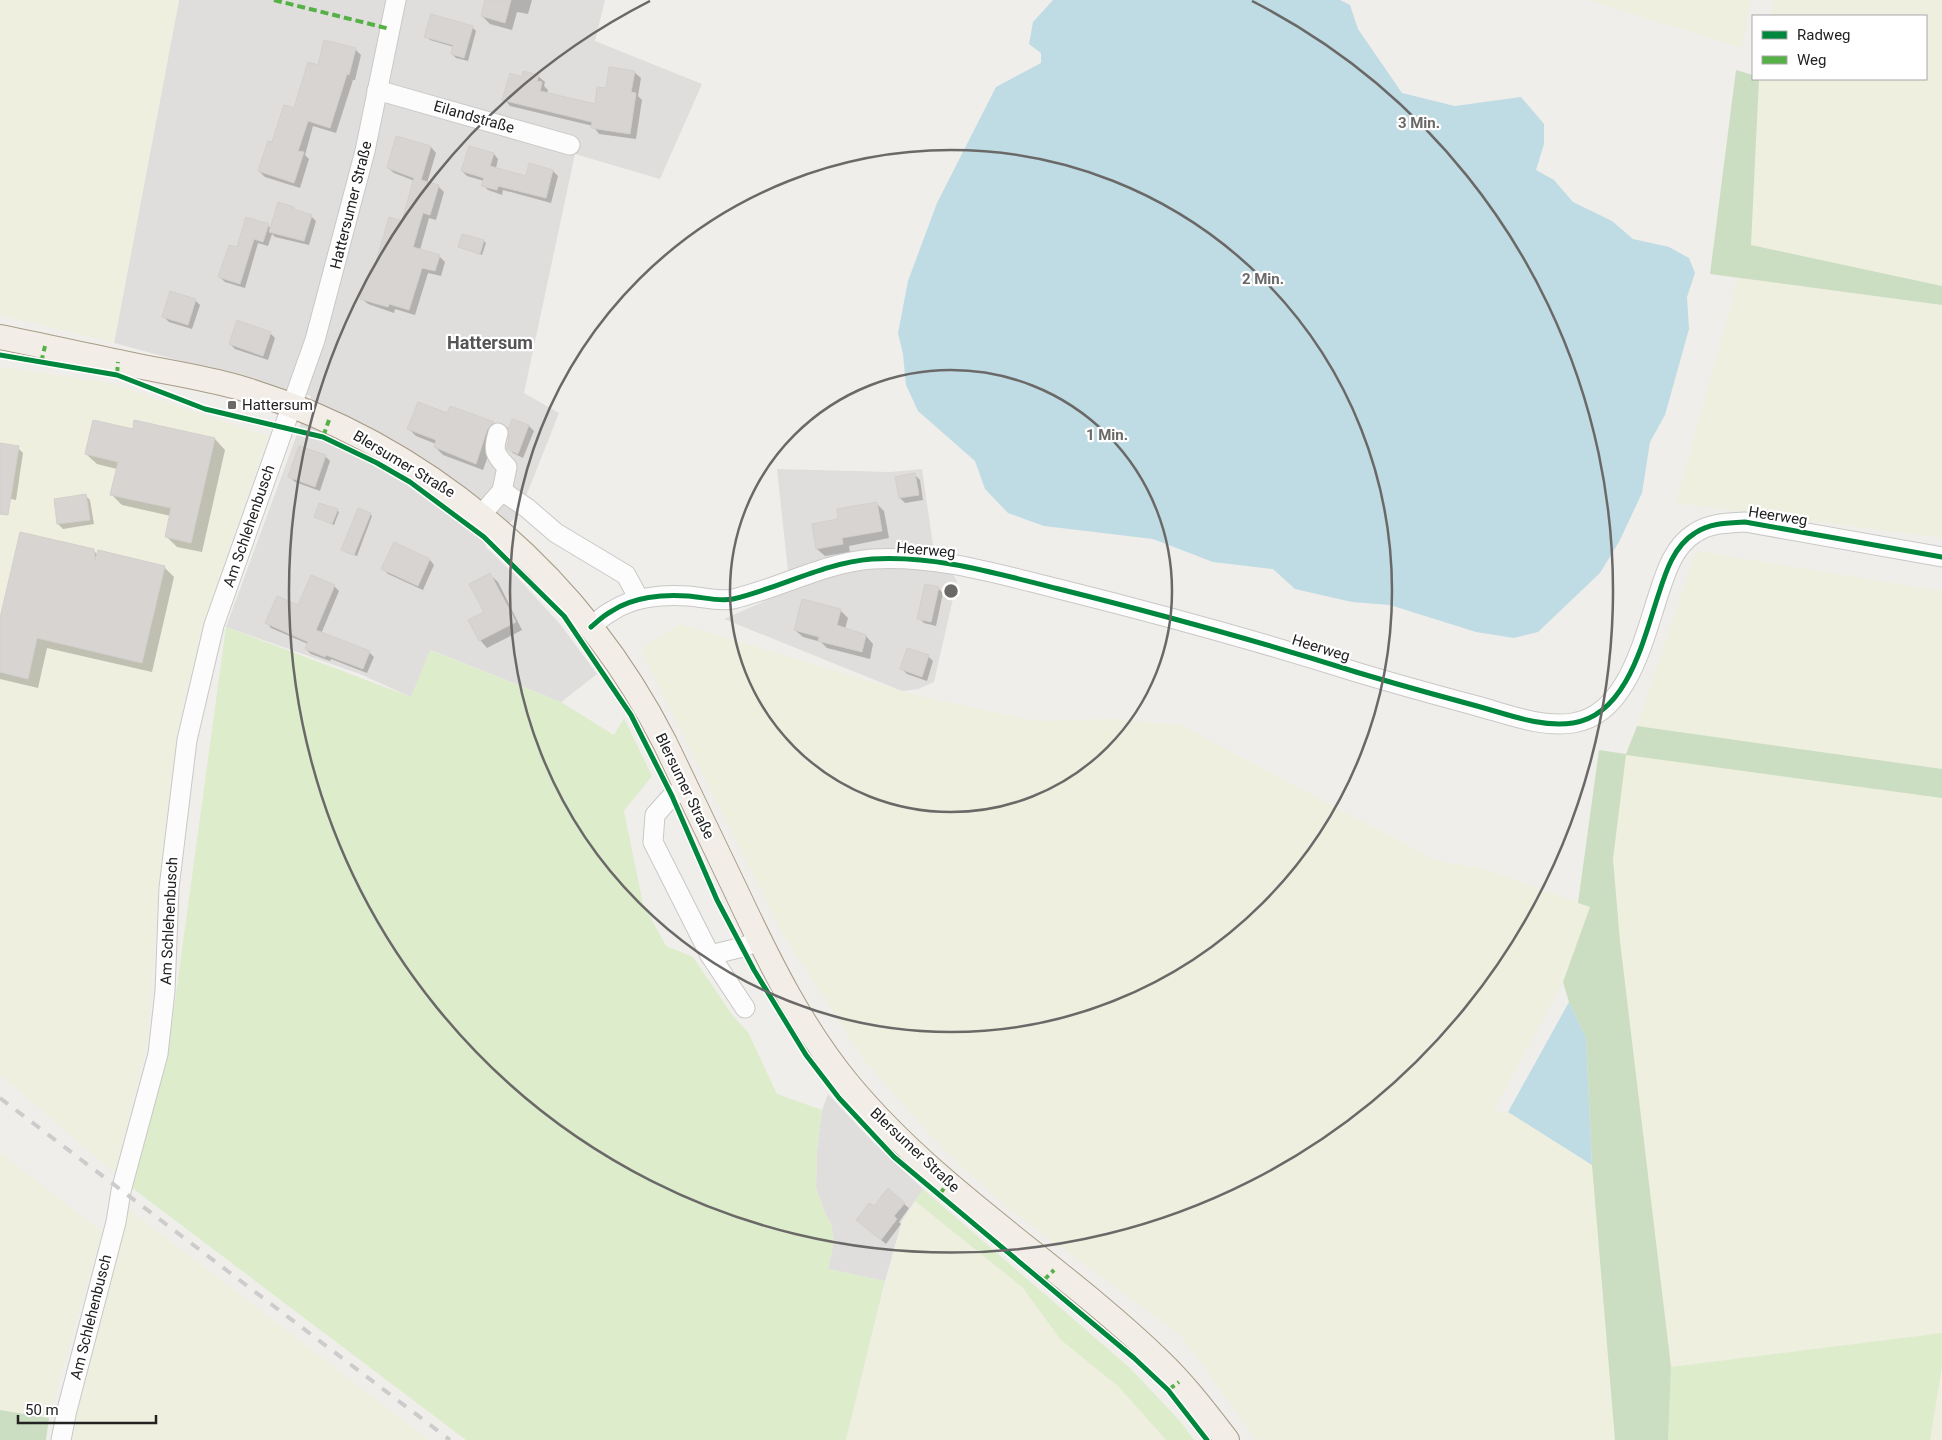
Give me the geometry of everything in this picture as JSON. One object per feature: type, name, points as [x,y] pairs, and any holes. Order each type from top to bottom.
[{"type":"main road","name":"Blersumer Straße","points":[[0,337],[204,378],[237,387],[329,420],[427,474],[481,515],[521,550],[591,627],[638,695],[687,788],[759,941],[790,1000],[832,1063],[851,1087],[900,1140],[948,1183],[1162,1362],[1202,1407],[1227,1440]]},
{"type":"street","name":"Hattersumer Straße","points":[[292,406],[315,340],[352,206],[396,0]]},
{"type":"street","name":"Eilandstraße","points":[[377,90],[570,144]]},
{"type":"street","name":"Am Schlehenbusch","points":[[61,1440],[67,1410],[116,1222],[121,1191],[158,1054],[165,991],[169,888],[186,740],[214,625],[292,406]]},
{"type":"street","points":[[481,515],[502,491],[507,467],[496,454],[495,444],[498,433]]},
{"type":"street","points":[[502,491],[527,508],[556,533],[626,575],[639,599]]},
{"type":"street","name":"Heerweg","points":[[591,627],[614,609],[639,599],[684,596],[727,600],[760,592],[816,570],[870,559],[913,559],[961,565],[1148,612],[1273,646],[1396,684],[1538,722],[1574,723],[1598,714],[1618,696],[1634,665],[1665,573],[1675,551],[1693,534],[1713,524],[1745,522],[1942,557]]},
{"type":"street","points":[[687,788],[672,796],[655,815],[653,842],[710,955],[745,1008]]},
{"type":"street","points":[[710,955],[759,941]]},
{"type":"shaded area","points":[[179,0],[605,0],[595,41],[702,84],[660,179],[575,154],[524,393],[559,413],[519,514],[485,546],[517,577],[560,624],[597,674],[561,702],[431,650],[411,697],[360,674],[226,627],[311,396],[114,343]]},
{"type":"shaded area","points":[[777,469],[890,472],[922,469],[933,545],[957,581],[934,682],[918,689],[902,691],[724,619],[790,590]]},
{"type":"shaded area","points":[[828,1094],[872,1141],[923,1189],[902,1221],[885,1281],[828,1269],[834,1241],[831,1224],[816,1188],[817,1150],[822,1110]]},
{"type":"green space","points":[[0,0],[179,0],[114,343],[0,315]]},
{"type":"green space","points":[[1588,0],[1751,0],[1742,48]]},
{"type":"green space","points":[[1774,0],[1942,0],[1942,286],[1751,245],[1759,80],[1927,80],[1927,15],[1771,15]]},
{"type":"green space","points":[[1736,70],[1752,75],[1752,80],[1759,80],[1751,245],[1942,286],[1942,305],[1710,274]]},
{"type":"green space","points":[[1738,278],[1942,305],[1942,538],[1676,503]]},
{"type":"green space","points":[[0,367],[107,382],[268,436],[229,550],[185,696],[158,901],[148,1041],[115,1173],[0,1075]]},
{"type":"green space","points":[[1696,551],[1942,591],[1942,769],[1637,726]]},
{"type":"green space","points":[[680,624],[923,697],[1037,721],[1112,719],[1181,725],[1437,861],[1483,868],[1590,907],[1563,982],[1493,1113],[1508,1112],[1592,1165],[1615,1440],[1256,1440],[1182,1337],[1004,1205],[942,1148],[863,1059],[782,933],[640,649]]},
{"type":"green space","points":[[226,627],[411,697],[430,650],[561,702],[614,735],[624,718],[652,776],[624,811],[643,904],[666,946],[693,957],[733,1016],[748,1032],[777,1094],[822,1110],[817,1150],[816,1188],[831,1224],[834,1241],[828,1269],[885,1281],[846,1440],[466,1440],[131,1187],[167,1060]]},
{"type":"green space","points":[[1637,726],[1942,769],[1942,798],[1626,755],[1613,859],[1620,941],[1671,1367],[1668,1440],[1615,1440],[1592,1165],[1586,1038],[1569,1002],[1563,982],[1590,907],[1578,903],[1599,750],[1626,754]]},
{"type":"green space","points":[[1626,754],[1942,798],[1942,1333],[1671,1367],[1620,941],[1613,859]]},
{"type":"green space","points":[[0,1152],[102,1232],[49,1418],[0,1410]]},
{"type":"green space","points":[[923,1189],[1130,1368],[1180,1421],[1194,1440],[1166,1440],[1119,1387],[1061,1340],[1022,1287],[915,1201]]},
{"type":"green space","points":[[915,1201],[1022,1287],[1061,1340],[1119,1387],[1166,1440],[846,1440],[902,1221]]},
{"type":"green space","points":[[126,1207],[429,1440],[69,1440]]},
{"type":"green space","points":[[1942,1333],[1942,1367],[1930,1440],[1668,1440],[1671,1367]]},
{"type":"green space","points":[[1942,1367],[1942,1440],[1930,1440]]},
{"type":"green space","points":[[0,1410],[49,1418],[46,1440],[0,1440]]},
{"type":"water","points":[[1053,0],[1340,0],[1350,5],[1358,29],[1402,93],[1455,106],[1521,97],[1544,124],[1544,144],[1536,170],[1554,180],[1573,202],[1612,221],[1633,239],[1669,247],[1689,258],[1695,273],[1687,297],[1689,329],[1665,415],[1650,442],[1642,493],[1619,542],[1600,573],[1538,632],[1514,638],[1476,632],[1390,605],[1352,602],[1295,589],[1273,569],[1213,562],[1153,539],[1044,526],[1008,513],[985,489],[975,461],[918,411],[906,385],[903,354],[898,333],[908,281],[937,203],[996,87],[1041,63],[1041,53],[1029,44],[1033,22]]},
{"type":"water","points":[[1569,1002],[1586,1038],[1592,1165],[1508,1112]]},
{"type":"building","points":[[485,0],[511,0],[505,23],[481,16]]},
{"type":"building","points":[[431,14],[473,26],[464,58],[451,54],[453,45],[424,37]]},
{"type":"building","points":[[324,40],[356,48],[349,75],[347,74],[330,128],[308,121],[298,151],[304,152],[294,183],[258,171],[268,141],[272,142],[284,105],[294,108],[308,62],[318,65]]},
{"type":"building","points":[[609,67],[635,71],[631,92],[636,93],[630,134],[591,128],[592,122],[502,100],[510,73],[522,77],[523,71],[539,75],[537,81],[542,82],[540,91],[595,104],[597,87],[606,88]]},
{"type":"building","points":[[396,136],[431,146],[421,180],[439,185],[430,215],[423,213],[413,247],[440,255],[435,271],[422,268],[409,310],[389,304],[388,307],[360,299],[370,270],[373,272],[389,217],[402,221],[414,178],[387,168]]},
{"type":"building","points":[[469,146],[494,153],[490,166],[526,176],[529,163],[553,170],[546,198],[498,186],[497,190],[481,186],[484,178],[461,171]]},
{"type":"building","points":[[278,202],[312,215],[304,241],[269,232]]},
{"type":"building","points":[[246,217],[269,224],[263,242],[254,239],[240,284],[218,277],[229,245],[237,247]]},
{"type":"building","points":[[462,234],[484,240],[480,254],[458,247]]},
{"type":"building","points":[[170,291],[196,299],[188,325],[162,317]]},
{"type":"building","points":[[237,320],[271,332],[263,356],[229,344]]},
{"type":"building","points":[[418,402],[447,413],[450,406],[494,422],[487,430],[476,464],[434,447],[436,440],[407,429]]},
{"type":"building","points":[[512,419],[529,425],[518,454],[507,449],[509,435],[507,427],[509,428]]},
{"type":"building","points":[[93,420],[133,429],[134,420],[215,438],[191,543],[165,537],[171,508],[110,495],[118,462],[85,454]]},
{"type":"building","points":[[0,443],[19,446],[8,515],[0,514]]},
{"type":"building","points":[[299,446],[326,455],[315,487],[288,477]]},
{"type":"building","points":[[915,473],[919,495],[899,498],[895,477]]},
{"type":"building","points":[[86,494],[90,520],[57,524],[54,499]]},
{"type":"building","points":[[877,502],[882,531],[842,538],[843,544],[816,549],[812,524],[838,519],[837,509]]},
{"type":"building","points":[[319,503],[338,509],[332,524],[314,517]]},
{"type":"building","points":[[358,508],[371,513],[354,555],[341,550]]},
{"type":"building","points":[[20,532],[94,549],[95,560],[98,550],[165,566],[142,663],[37,638],[28,679],[0,672],[0,618]]},
{"type":"building","points":[[394,542],[430,559],[418,586],[381,569]]},
{"type":"building","points":[[490,573],[516,622],[479,641],[468,620],[484,612],[469,584]]},
{"type":"building","points":[[311,575],[335,585],[316,630],[370,651],[363,669],[305,649],[308,642],[265,623],[277,596],[298,605]]},
{"type":"building","points":[[925,584],[939,587],[931,622],[917,619]]},
{"type":"building","points":[[802,599],[841,609],[837,625],[866,635],[862,652],[818,641],[819,637],[794,630]]},
{"type":"building","points":[[907,648],[929,655],[922,677],[900,669]]},
{"type":"building","points":[[888,1188],[905,1203],[894,1216],[897,1219],[881,1240],[856,1220],[869,1203],[874,1206]]},
{"type":"railway","points":[[0,1098],[450,1440]]},
{"type":"marked path","points":[[274,0],[390,29]]},
{"type":"marked path","points":[[41,363],[45,346]]},
{"type":"marked path","points":[[117,375],[118,362]]},
{"type":"marked path","points":[[323,437],[329,420]]},
{"type":"marked path","points":[[939,1195],[948,1183]]},
{"type":"marked path","points":[[1043,1281],[1054,1270]]},
{"type":"marked path","points":[[1168,1390],[1179,1382]]},
{"type":"cycle path","points":[[0,355],[117,375],[205,409],[323,437],[377,463],[410,482],[484,537],[564,616],[631,715],[672,796],[717,900],[754,970],[806,1055],[839,1098],[894,1157],[1134,1358],[1168,1390],[1207,1440]]},
{"type":"cycle path","points":[[591,627],[606,614],[620,606],[648,598],[678,595],[728,600],[836,565],[854,561],[872,559],[920,560],[967,567],[1096,598],[1512,716],[1536,722],[1561,724],[1573,723],[1592,717],[1608,706],[1620,690],[1631,672],[1640,651],[1665,576],[1676,552],[1688,538],[1707,527],[1745,522],[1942,557]]},
{"type":"place","name":"Hattersum","points":[[232,405]]},
{"type":"district","name":"Hattersum","points":[[490,343]]}]
